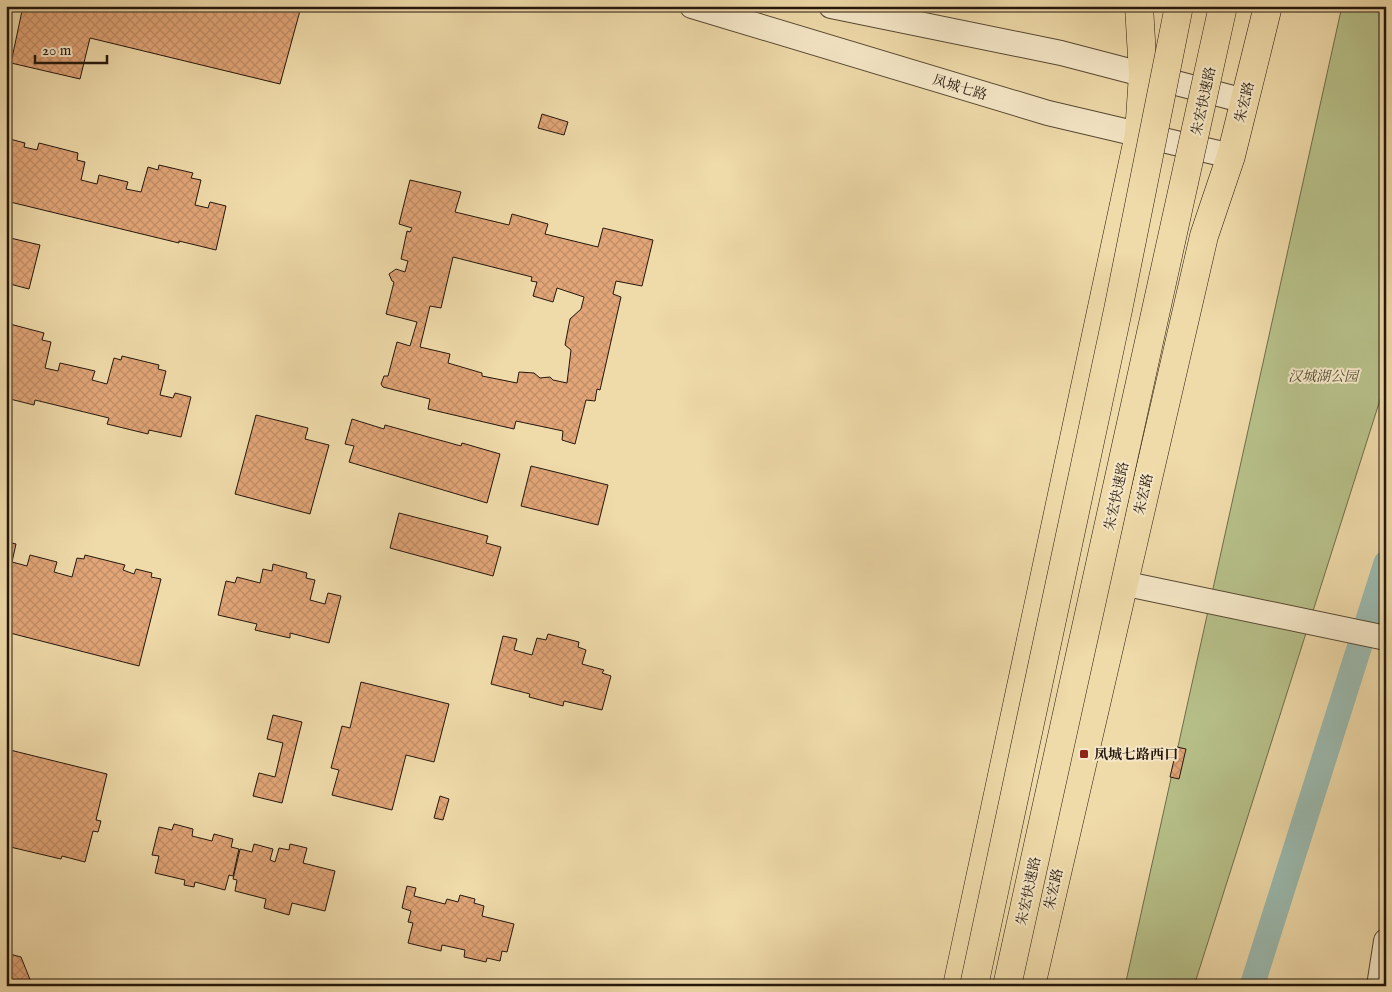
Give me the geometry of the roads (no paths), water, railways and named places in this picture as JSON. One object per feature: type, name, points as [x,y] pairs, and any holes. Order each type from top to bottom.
[{"type":"main road","points":[[957,986],[1139,134],[1143,74],[1139,6]]},
{"type":"main road","points":[[974,986],[1118,310],[1179,6]]},
{"type":"main road","name":"朱宏快速路","points":[[1007,986],[1223,6]]},
{"type":"main road","name":"朱宏路","points":[[1031,986],[1122,584],[1204,236],[1231,156],[1268,6]]},
{"type":"street","name":"凤城七路","points":[[692,6],[1048,113],[1231,156]]},
{"type":"street","points":[[832,6],[1061,54],[1245,100]]},
{"type":"street","points":[[1122,584],[1344,631],[1386,638]]},
{"type":"street","points":[[1379,986],[1386,942]]},
{"type":"waterway","points":[[1252,986],[1386,563]]},
{"type":"place","name":"凤城七路西口","points":[[1084,754]]},
{"type":"park label","name":"汉城湖公园","points":[[1323,376]]}]
